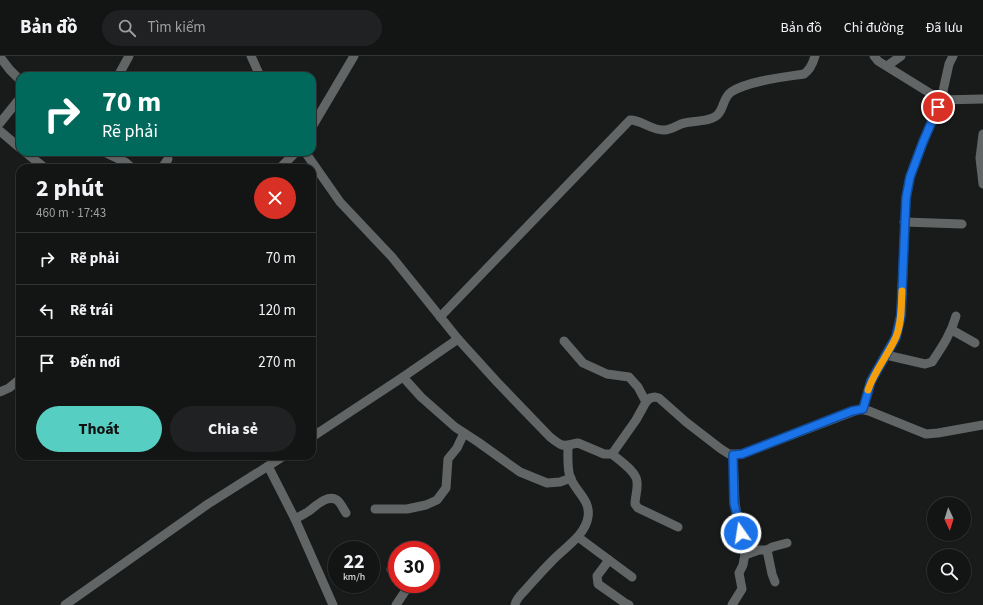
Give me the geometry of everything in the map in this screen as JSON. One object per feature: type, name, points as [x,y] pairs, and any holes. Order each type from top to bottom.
[{"type":"street","points":[[120,72],[129,56]]},
{"type":"street","points":[[252,56],[258,72]]},
{"type":"street","points":[[316,121],[354,56]]},
{"type":"street","points":[[440,317],[630,120],[635,120],[657,129],[664,130],[681,124],[710,119],[720,113],[725,98],[730,93],[747,85],[804,74],[808,72],[816,56]]},
{"type":"street","points":[[874,56],[887,66],[941,100],[983,99]]},
{"type":"street","points":[[887,66],[901,56]]},
{"type":"street","points":[[863,409],[871,381],[878,366],[896,337],[900,323],[904,222],[910,177],[941,100],[949,64],[953,56]]},
{"type":"street","points":[[0,57],[16,76]]},
{"type":"street","points":[[0,123],[16,105]]},
{"type":"street","points":[[0,131],[16,145]]},
{"type":"street","points":[[983,134],[980,158],[983,184]]},
{"type":"street","points":[[30,156],[40,164]]},
{"type":"street","points":[[112,156],[127,164]]},
{"type":"street","points":[[284,164],[292,156]]},
{"type":"street","points":[[165,164],[168,159]]},
{"type":"street","points":[[316,168],[340,202],[392,257],[458,338],[497,382],[550,437],[560,444],[568,446],[578,443],[604,454],[612,454],[635,474],[637,480],[635,504],[638,508],[678,527]]},
{"type":"street","points":[[904,222],[962,224]]},
{"type":"street","points":[[886,355],[925,364],[932,362],[952,330],[956,316]]},
{"type":"street","points":[[952,330],[976,343]]},
{"type":"street","points":[[316,434],[403,377],[458,338]]},
{"type":"street","points":[[564,341],[583,362],[607,374],[629,377],[638,387],[646,402]]},
{"type":"street","points":[[403,377],[421,397],[455,427],[511,466],[547,483],[554,483],[570,478]]},
{"type":"street","points":[[0,392],[9,388],[16,382]]},
{"type":"street","points":[[612,454],[636,420],[646,402],[650,398],[655,397],[659,398],[706,439],[733,455],[742,454],[852,411],[863,409],[926,434],[938,434],[983,425]]},
{"type":"street","points":[[375,509],[406,509],[426,505],[437,500],[446,488],[448,459],[457,448],[464,434]]},
{"type":"street","points":[[515,605],[520,596],[541,572],[578,537],[588,518],[589,512],[585,500],[570,478],[568,446]]},
{"type":"street","points":[[732,605],[742,589],[739,573],[743,565],[745,555],[734,503],[733,455]]},
{"type":"street","points":[[65,605],[208,504],[278,460]]},
{"type":"street","points":[[268,466],[295,519],[333,605]]},
{"type":"street","points":[[295,519],[304,515],[323,501],[329,499],[339,502],[346,513]]},
{"type":"street","points":[[578,537],[632,577]]},
{"type":"street","points":[[745,555],[788,543]]},
{"type":"street","points":[[767,550],[775,582]]},
{"type":"street","points":[[609,560],[598,576],[598,584],[625,604],[629,605]]},
{"type":"street","points":[[396,605],[404,593]]},
{"type":"slow traffic","points":[[868,390],[878,366],[886,355],[899,329],[902,291]]},
{"type":"route","points":[[741,533],[734,503],[733,455],[742,454],[852,411],[863,409],[871,381],[899,329],[901,315],[906,198],[910,177],[938,107]]}]
